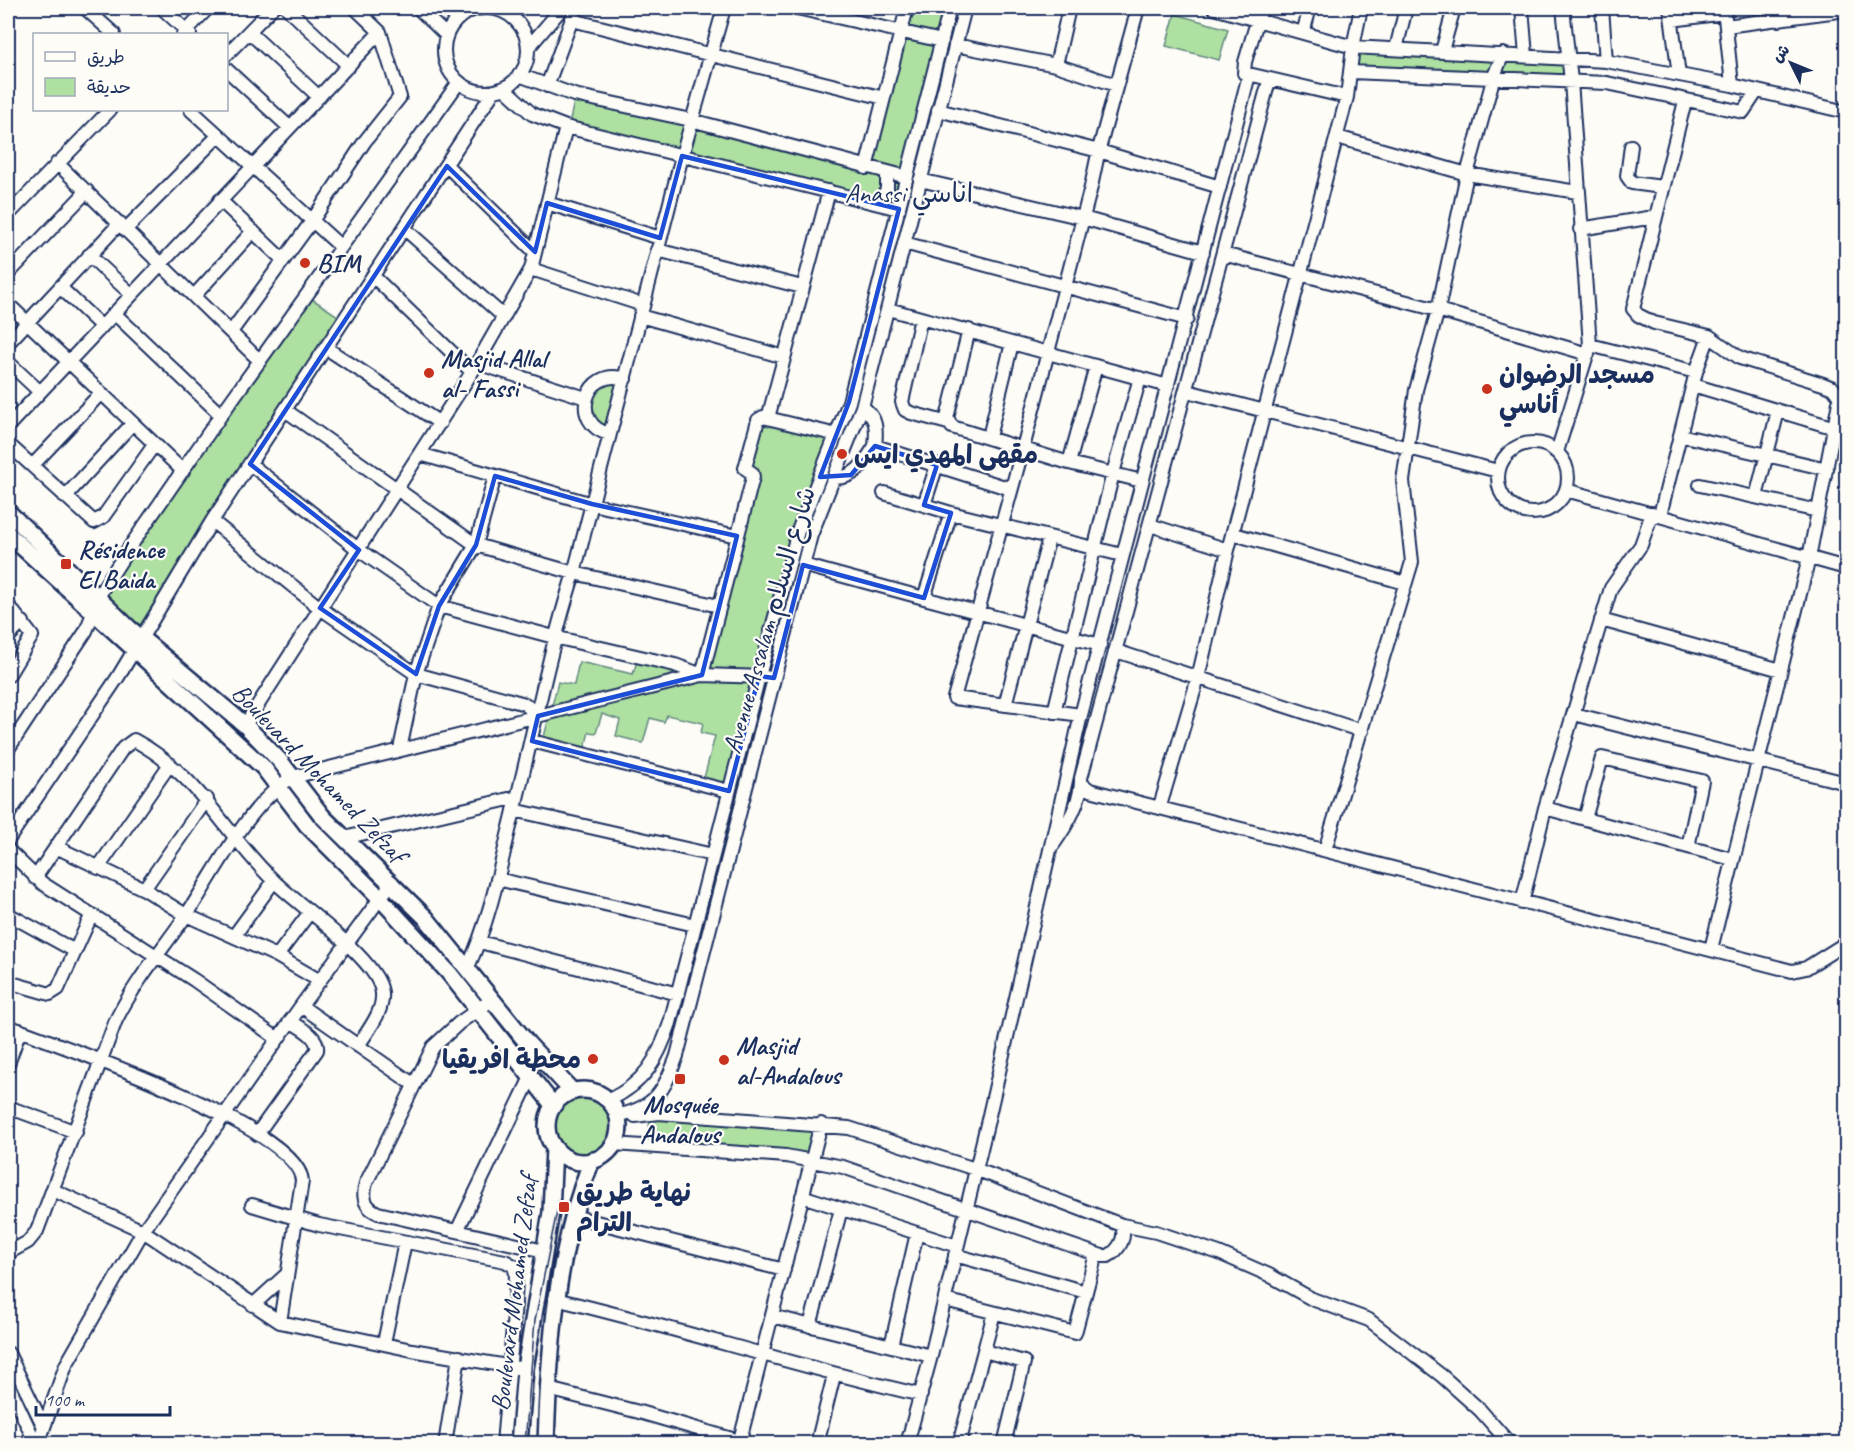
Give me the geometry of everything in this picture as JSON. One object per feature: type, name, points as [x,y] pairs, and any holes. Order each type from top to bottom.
[{"type":"main road","name":"Boulevard Mohamed Zefzaf","points":[[8,512],[98,598],[137,644],[263,766],[307,825],[379,897],[443,966],[553,1106]]},
{"type":"main road","name":"Boulevard Mohamed Zefzaf","points":[[8,534],[93,614],[245,725],[293,777],[312,804],[344,838],[392,882],[468,967],[528,1044],[572,1091]]},
{"type":"main road","points":[[592,1090],[609,1100],[618,1118],[618,1130],[614,1144],[601,1157],[592,1160],[571,1160],[554,1148],[547,1127],[553,1106],[572,1091],[592,1090]]},
{"type":"main road","name":"Boulevard Mohamed Zefzaf","points":[[519,1443],[518,1368],[551,1212],[554,1148]]},
{"type":"main road","name":"Boulevard Mohamed Zefzaf","points":[[546,1443],[555,1299],[573,1216],[592,1160]]},
{"type":"street","points":[[85,8],[113,33]]},
{"type":"street","points":[[162,8],[186,33],[208,8]]},
{"type":"street","points":[[228,53],[272,8]]},
{"type":"street","points":[[287,8],[349,66]]},
{"type":"street","points":[[231,332],[312,221],[365,141],[400,97],[380,32],[355,8]]},
{"type":"street","points":[[418,8],[447,35]]},
{"type":"street","points":[[528,48],[562,8]]},
{"type":"street","points":[[468,967],[480,942],[497,879],[538,716],[554,637],[574,573],[691,120],[724,8]]},
{"type":"street","points":[[797,8],[942,41]]},
{"type":"street","points":[[866,168],[907,8]]},
{"type":"street","name":"Avenue Assalam شارع السلام","points":[[609,1100],[633,1087],[653,1065],[668,1032],[798,531],[849,402],[950,8]]},
{"type":"street","name":"Avenue Assalam شارع السلام","points":[[618,1118],[642,1109],[655,1098],[668,1080],[677,1056],[803,565],[823,503],[862,407],[965,8]]},
{"type":"street","points":[[1056,65],[1069,8]]},
{"type":"street","points":[[1081,715],[954,698],[1002,526],[1066,285],[1098,151],[1138,8]]},
{"type":"street","points":[[1214,8],[1259,14],[1303,33],[1353,47],[1606,61],[1732,85],[1846,112]]},
{"type":"street","points":[[1303,33],[1310,8]]},
{"type":"street","points":[[1160,806],[1198,678],[1228,550],[1337,138],[1347,97],[1353,47],[1361,8]]},
{"type":"street","points":[[1396,49],[1406,8]]},
{"type":"street","points":[[1442,51],[1454,8]]},
{"type":"street","points":[[1522,8],[1526,56]]},
{"type":"street","points":[[1557,452],[1589,349],[1571,81],[1563,8]]},
{"type":"street","points":[[1602,8],[1606,61]]},
{"type":"street","points":[[8,840],[137,644],[212,521],[447,166],[499,89],[519,75],[526,63],[528,48],[524,33],[516,20],[504,9],[467,10],[455,21],[447,35],[444,55],[452,75],[459,82],[476,90],[499,89],[532,114],[566,126],[899,209]]},
{"type":"street","points":[[1679,75],[1671,14],[1724,10],[1732,85]]},
{"type":"street","points":[[1726,26],[1777,14],[1846,10]]},
{"type":"street","points":[[547,86],[574,14],[709,55],[884,98]]},
{"type":"street","points":[[1259,14],[1244,68],[1249,75],[1347,97]]},
{"type":"street","points":[[249,32],[319,97]]},
{"type":"street","points":[[8,426],[380,32]]},
{"type":"street","points":[[955,45],[1056,65],[1116,85]]},
{"type":"street","points":[[1325,850],[1412,562],[1403,481],[1416,390],[1438,310],[1467,174],[1494,76],[1503,54]]},
{"type":"street","points":[[228,71],[289,127]]},
{"type":"street","points":[[1351,72],[1494,76],[1618,84],[1685,101],[1743,112],[1757,92]]},
{"type":"street","points":[[519,75],[574,95],[691,120],[907,177]]},
{"type":"street","points":[[907,1443],[945,1300],[1081,715],[1187,319],[1249,75]]},
{"type":"street","points":[[1051,848],[1068,825],[1083,785],[1082,778],[1269,81]]},
{"type":"street","points":[[8,748],[86,631],[98,598],[122,559],[220,415],[459,82]]},
{"type":"street","points":[[1685,101],[1654,217],[1633,309],[1638,315],[1654,322],[1709,336],[1740,358],[1833,388],[1840,397],[1809,558],[1711,949]]},
{"type":"street","points":[[938,110],[1098,151],[1220,187]]},
{"type":"street","points":[[8,215],[109,111]]},
{"type":"street","points":[[192,111],[340,246]]},
{"type":"street","points":[[245,725],[475,368],[531,269],[566,126]]},
{"type":"street","points":[[8,343],[88,255],[123,226],[218,136]]},
{"type":"street","points":[[1337,138],[1467,174],[1577,192]]},
{"type":"street","points":[[1631,146],[1627,176],[1629,180],[1632,183],[1662,187]]},
{"type":"street","points":[[57,163],[260,361]]},
{"type":"street","points":[[447,166],[535,252]]},
{"type":"street","points":[[879,204],[887,189],[887,172]]},
{"type":"street","points":[[921,180],[1083,218],[1203,252]]},
{"type":"street","points":[[8,274],[87,191]]},
{"type":"street","points":[[768,418],[829,191]]},
{"type":"street","points":[[220,200],[282,260]]},
{"type":"street","points":[[548,203],[659,244],[802,287]]},
{"type":"street","points":[[1580,229],[1654,217]]},
{"type":"street","points":[[405,229],[504,317]]},
{"type":"street","points":[[194,296],[253,231]]},
{"type":"street","points":[[904,243],[1187,319]]},
{"type":"street","points":[[1223,254],[1589,349],[1696,372]]},
{"type":"street","points":[[88,255],[131,294]]},
{"type":"street","points":[[531,269],[642,311],[784,357]]},
{"type":"street","points":[[374,276],[475,368],[586,398]]},
{"type":"street","points":[[60,287],[101,326]]},
{"type":"street","points":[[8,304],[183,471]]},
{"type":"street","points":[[888,309],[1168,386]]},
{"type":"street","points":[[114,313],[220,415]]},
{"type":"street","points":[[921,318],[902,402],[905,410],[1069,463],[1142,481]]},
{"type":"street","points":[[948,423],[947,418],[969,330]]},
{"type":"street","points":[[1522,903],[1545,808],[1611,588],[1641,545],[1656,514],[1696,372],[1709,336]]},
{"type":"street","points":[[989,437],[1012,343]]},
{"type":"street","points":[[326,348],[440,423]]},
{"type":"street","points":[[8,362],[40,392]]},
{"type":"street","points":[[1069,463],[1096,366]]},
{"type":"street","points":[[609,434],[590,423],[585,411],[586,398],[593,385],[601,380],[615,377],[625,379]]},
{"type":"street","points":[[1054,712],[1113,473],[1140,378]]},
{"type":"street","points":[[1693,385],[1834,428]]},
{"type":"street","points":[[1187,391],[1498,471]]},
{"type":"street","points":[[32,466],[101,393]]},
{"type":"street","points":[[834,478],[851,475],[860,467],[875,446],[876,425],[873,416],[862,407]]},
{"type":"street","points":[[285,410],[476,546],[574,573],[719,606]]},
{"type":"street","points":[[1756,497],[1778,411]]},
{"type":"street","points":[[702,675],[753,477],[752,473],[745,468],[758,420],[761,417],[768,418],[837,435]]},
{"type":"street","points":[[65,497],[132,424]]},
{"type":"street","points":[[1680,435],[1827,469]]},
{"type":"street","points":[[1527,443],[1548,446],[1557,452],[1567,470],[1566,490],[1561,499],[1544,512],[1523,512],[1505,501],[1500,492],[1498,471],[1508,453],[1527,443]]},
{"type":"street","points":[[8,444],[91,521],[99,521],[154,445]]},
{"type":"street","points":[[875,446],[1011,489]]},
{"type":"street","points":[[420,454],[592,504],[737,536]]},
{"type":"street","points":[[250,464],[359,550],[439,606],[554,637],[675,665],[702,675]]},
{"type":"street","points":[[924,505],[937,465]]},
{"type":"street","points":[[400,749],[416,674],[439,606],[476,546],[495,476]]},
{"type":"street","points":[[1700,485],[1818,511]]},
{"type":"street","points":[[1566,490],[1846,568]]},
{"type":"street","points":[[884,493],[951,513],[1094,550],[1122,555]]},
{"type":"street","points":[[811,498],[823,503]]},
{"type":"street","points":[[924,598],[951,513]]},
{"type":"street","points":[[212,521],[320,608],[416,674],[525,704],[538,716]]},
{"type":"street","points":[[1150,525],[1228,550]]},
{"type":"street","points":[[1234,534],[1405,583]]},
{"type":"street","points":[[1005,705],[1049,538]]},
{"type":"street","points":[[803,565],[1100,645]]},
{"type":"street","points":[[8,605],[23,622],[32,638],[8,676]]},
{"type":"street","points":[[1601,620],[1780,670]]},
{"type":"street","points":[[8,637],[23,622]]},
{"type":"street","points":[[1116,651],[1362,731]]},
{"type":"street","points":[[8,1253],[32,1238],[76,1132],[129,993],[186,915],[238,837],[278,785],[293,777],[400,749],[702,675],[774,678]]},
{"type":"street","points":[[1574,714],[1846,783]]},
{"type":"street","points":[[35,878],[129,742],[134,740],[146,746],[170,764],[207,799],[274,881],[348,944],[378,981],[382,994],[378,1013],[358,1046]]},
{"type":"street","points":[[532,741],[729,791]]},
{"type":"street","points":[[1585,819],[1602,758],[1702,781],[1688,847]]},
{"type":"street","points":[[98,868],[170,764]]},
{"type":"street","points":[[1083,785],[1090,790],[1160,806],[1522,903],[1792,971],[1806,968],[1846,943]]},
{"type":"street","points":[[144,889],[207,799]]},
{"type":"street","points":[[344,838],[516,803],[713,855]]},
{"type":"street","points":[[1545,808],[1732,859]]},
{"type":"street","points":[[56,847],[144,889],[186,915],[277,956],[320,981]]},
{"type":"street","points":[[8,850],[35,878],[278,1039]]},
{"type":"street","points":[[497,879],[695,925]]},
{"type":"street","points":[[234,936],[274,881]]},
{"type":"street","points":[[37,1443],[66,1365],[79,1339],[143,1231],[290,1021],[392,882]]},
{"type":"street","points":[[277,956],[310,912]]},
{"type":"street","points":[[8,914],[75,951]]},
{"type":"street","points":[[8,982],[50,994],[58,989],[92,916]]},
{"type":"street","points":[[480,942],[678,994]]},
{"type":"street","points":[[493,999],[438,1041],[425,1058],[366,1183],[364,1201],[369,1208],[378,1213],[544,1251]]},
{"type":"street","points":[[301,1006],[413,1084]]},
{"type":"street","points":[[257,1134],[317,1050],[318,1044],[314,1038],[290,1021]]},
{"type":"street","points":[[8,1026],[174,1090],[226,1114],[294,1162],[301,1171],[302,1181],[280,1322]]},
{"type":"street","points":[[8,1064],[20,1030]]},
{"type":"street","points":[[457,1231],[531,1077]]},
{"type":"street","points":[[655,1098],[654,1106],[659,1113]]},
{"type":"street","points":[[8,1107],[76,1132]]},
{"type":"street","points":[[618,1118],[659,1113],[849,1128],[975,1169],[1122,1225],[1156,1232],[1219,1254],[1269,1275],[1312,1299],[1369,1320],[1442,1376],[1510,1443]]},
{"type":"street","points":[[548,1389],[639,1412],[742,1443],[762,1354],[821,1124]]},
{"type":"street","points":[[614,1144],[740,1152],[811,1160],[843,1167],[1096,1254],[1108,1256],[1114,1253],[1123,1236],[1122,1225]]},
{"type":"street","points":[[53,1190],[143,1231],[280,1322],[518,1368]]},
{"type":"street","points":[[802,1196],[917,1233],[956,1250],[1086,1292]]},
{"type":"street","points":[[252,1205],[297,1219],[505,1261],[514,1266],[518,1368],[503,1443]]},
{"type":"street","points":[[810,1326],[841,1209]]},
{"type":"street","points":[[573,1216],[784,1270]]},
{"type":"street","points":[[891,1346],[917,1233]]},
{"type":"street","points":[[384,1343],[405,1242]]},
{"type":"street","points":[[945,1300],[1075,1334],[1096,1254]]},
{"type":"street","points":[[254,1305],[286,1275]]},
{"type":"street","points":[[555,1299],[655,1323],[834,1376],[921,1395]]},
{"type":"street","points":[[959,1443],[994,1313]]},
{"type":"street","points":[[772,1316],[931,1356]]},
{"type":"street","points":[[984,1351],[1024,1362],[1004,1443]]},
{"type":"street","points":[[8,1353],[43,1425]]},
{"type":"street","points":[[445,1443],[459,1358]]},
{"type":"street","points":[[817,1443],[834,1376]]},
{"type":"street","points":[[8,1384],[37,1443]]},
{"type":"highlighted area","points":[[682,156],[899,209],[849,402],[820,477],[851,475],[875,446],[937,465],[924,505],[951,513],[924,598],[803,565],[774,678],[759,676],[729,791],[532,741],[538,716],[702,675],[737,536],[592,504],[495,476],[476,545],[439,606],[416,674],[320,608],[359,550],[250,464],[447,166],[535,252],[547,203],[660,238]]},
{"type":"green space","points":[[907,8],[950,8],[899,209],[569,125],[575,96],[865,168]]},
{"type":"green space","points":[[1175,14],[1228,29],[1219,60],[1166,46]]},
{"type":"green space","points":[[1347,50],[1563,58],[1566,83],[1494,71],[1347,72]]},
{"type":"green space","points":[[303,293],[341,318],[136,631],[97,595]]},
{"type":"green space","points":[[619,379],[605,430],[593,421],[591,397],[597,389]]},
{"type":"green space","points":[[760,416],[837,435],[811,498],[729,791],[704,778],[715,736],[701,733],[703,723],[667,715],[664,722],[650,718],[643,743],[616,736],[620,720],[602,714],[596,733],[589,732],[584,751],[543,741],[558,682],[574,685],[579,662],[633,674],[637,661],[702,675],[752,472],[746,470]]},
{"type":"green space","points":[[576,1098],[588,1098],[603,1106],[611,1121],[611,1133],[603,1148],[588,1156],[576,1156],[561,1148],[553,1133],[553,1121],[561,1106]]},
{"type":"green space","points":[[650,1116],[813,1125],[810,1152],[648,1143]]},
{"type":"tram line","points":[[525,1444],[535,1320],[559,1201]]},
{"type":"place","name":"BIM","points":[[305,263]]},
{"type":"place","name":"Masjid Allal al- Fassi","points":[[429,373]]},
{"type":"place","name":"مسجد الرضوان أناسي","points":[[1487,389]]},
{"type":"place","name":"مقهى المهدي ايس","points":[[842,454]]},
{"type":"place","name":"Résidence El Baida","points":[[66,564]]},
{"type":"place","name":"محطة افريقيا","points":[[593,1059]]},
{"type":"place","name":"Masjid al-Andalous","points":[[724,1060]]},
{"type":"place","name":"Mosquée Andalous","points":[[680,1079]]},
{"type":"place","name":"نهاية طريق الترام","points":[[564,1207]]},
{"type":"district","name":"Anassi اناسي","points":[[909,193]]}]
